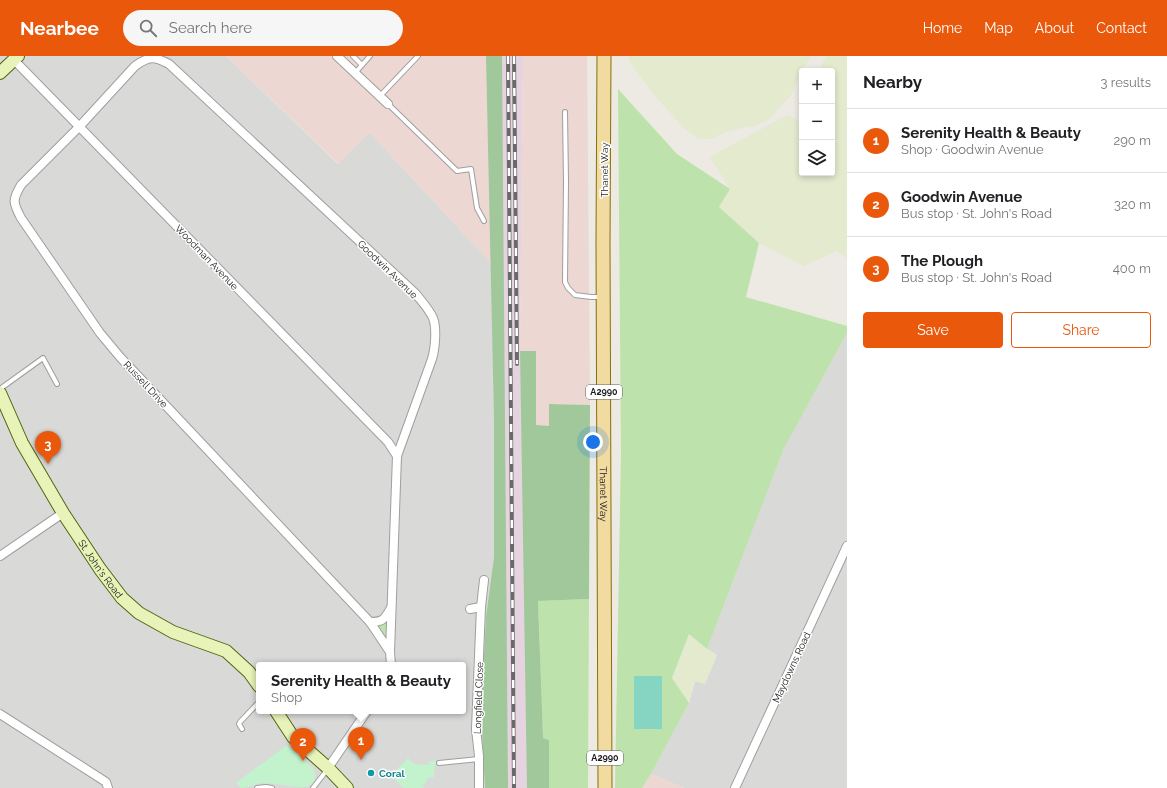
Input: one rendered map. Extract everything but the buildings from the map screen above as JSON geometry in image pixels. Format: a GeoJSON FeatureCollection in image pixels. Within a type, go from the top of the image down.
{"type":"FeatureCollection","features":[{"type":"Feature","properties":{"kind":"main road","name":"Thanet Way"},"geometry":{"type":"LineString","coordinates":[[604,56],[603,243],[605,788]]}},
{"type":"Feature","properties":{"kind":"main road"},"geometry":{"type":"LineString","coordinates":[[0,72],[16,58]]}},
{"type":"Feature","properties":{"kind":"main road","name":"St. John's Road"},"geometry":{"type":"LineString","coordinates":[[0,393],[22,443],[63,513],[103,573],[122,598],[139,613],[173,632],[226,651],[249,672],[256,682]]}},
{"type":"Feature","properties":{"kind":"main road"},"geometry":{"type":"LineString","coordinates":[[278,714],[293,737],[328,768],[347,788]]}},
{"type":"Feature","properties":{"kind":"street","name":"Goodwin Avenue"},"geometry":{"type":"LineString","coordinates":[[79,127],[135,66],[144,59],[154,56],[160,58],[169,64],[416,294],[434,319],[436,347],[397,456],[391,662]]}},
{"type":"Feature","properties":{"kind":"street"},"geometry":{"type":"LineString","coordinates":[[337,56],[388,104]]}},
{"type":"Feature","properties":{"kind":"street","name":"Woodman Avenue"},"geometry":{"type":"LineString","coordinates":[[16,58],[79,127],[388,442],[397,456]]}},
{"type":"Feature","properties":{"kind":"street","name":"Russell Drive"},"geometry":{"type":"LineString","coordinates":[[79,127],[21,185],[14,199],[15,207],[21,218],[100,333],[120,357],[370,622],[390,652]]}},
{"type":"Feature","properties":{"kind":"street"},"geometry":{"type":"LineString","coordinates":[[0,556],[63,513]]}},
{"type":"Feature","properties":{"kind":"street","name":"Maydowns Road"},"geometry":{"type":"LineString","coordinates":[[735,788],[847,546]]}},
{"type":"Feature","properties":{"kind":"street","name":"Longfield Close"},"geometry":{"type":"LineString","coordinates":[[479,788],[479,760],[476,729],[481,607],[484,580]]}},
{"type":"Feature","properties":{"kind":"street"},"geometry":{"type":"LineString","coordinates":[[470,609],[481,607]]}},
{"type":"Feature","properties":{"kind":"street"},"geometry":{"type":"LineString","coordinates":[[370,622],[378,622],[384,619],[392,608]]}},
{"type":"Feature","properties":{"kind":"street"},"geometry":{"type":"LineString","coordinates":[[0,714],[106,782],[108,788]]}},
{"type":"Feature","properties":{"kind":"street"},"geometry":{"type":"LineString","coordinates":[[328,768],[365,714]]}},
{"type":"Feature","properties":{"kind":"lane"},"geometry":{"type":"LineString","coordinates":[[353,56],[362,65]]}},
{"type":"Feature","properties":{"kind":"lane"},"geometry":{"type":"LineString","coordinates":[[355,73],[370,56]]}},
{"type":"Feature","properties":{"kind":"lane"},"geometry":{"type":"LineString","coordinates":[[380,96],[418,56]]}},
{"type":"Feature","properties":{"kind":"lane"},"geometry":{"type":"LineString","coordinates":[[388,104],[457,171],[471,169],[477,208],[484,221]]}},
{"type":"Feature","properties":{"kind":"lane"},"geometry":{"type":"LineString","coordinates":[[565,112],[565,282],[574,295],[604,297]]}},
{"type":"Feature","properties":{"kind":"lane"},"geometry":{"type":"LineString","coordinates":[[0,389],[43,358],[57,384]]}},
{"type":"Feature","properties":{"kind":"lane"},"geometry":{"type":"LineString","coordinates":[[242,729],[239,724],[240,722],[256,705]]}},
{"type":"Feature","properties":{"kind":"lane"},"geometry":{"type":"LineString","coordinates":[[439,763],[479,760]]}},
{"type":"Feature","properties":{"kind":"lane"},"geometry":{"type":"LineString","coordinates":[[313,788],[328,768]]}},
{"type":"Feature","properties":{"kind":"lane"},"geometry":{"type":"LineString","coordinates":[[257,788],[272,788]]}},
{"type":"Feature","properties":{"kind":"shaded area"},"geometry":{"type":"Polygon","coordinates":[[[0,56],[226,56],[338,164],[369,132],[491,263],[494,420],[494,557],[486,617],[481,712],[485,788],[0,788],[0,56]]]}},
{"type":"Feature","properties":{"kind":"shaded area"},"geometry":{"type":"Polygon","coordinates":[[[226,56],[486,56],[491,263],[369,132],[339,164],[226,56]]]}},
{"type":"Feature","properties":{"kind":"shaded area"},"geometry":{"type":"Polygon","coordinates":[[[486,56],[523,56],[520,351],[549,788],[485,788],[481,712],[486,617],[494,557],[494,420],[486,56]]]}},
{"type":"Feature","properties":{"kind":"shaded area"},"geometry":{"type":"Polygon","coordinates":[[[523,56],[587,56],[590,405],[549,404],[549,427],[536,425],[536,351],[520,351],[523,56]]]}},
{"type":"Feature","properties":{"kind":"shaded area"},"geometry":{"type":"Polygon","coordinates":[[[847,333],[847,788],[684,788],[651,774],[689,703],[695,681],[705,684],[717,655],[707,649],[785,445],[847,333]]]}},
{"type":"Feature","properties":{"kind":"shaded area"},"geometry":{"type":"Polygon","coordinates":[[[651,774],[684,788],[642,788],[651,774]]]}},
{"type":"Feature","properties":{"kind":"green space"},"geometry":{"type":"Polygon","coordinates":[[[486,56],[502,56],[508,788],[485,788],[481,712],[486,617],[494,557],[494,420],[486,56]]]}},
{"type":"Feature","properties":{"kind":"green space"},"geometry":{"type":"Polygon","coordinates":[[[629,56],[811,56],[804,68],[799,68],[799,78],[791,95],[768,120],[755,126],[725,132],[712,139],[701,139],[695,137],[685,129],[662,104],[634,69],[629,60],[629,56]]]}},
{"type":"Feature","properties":{"kind":"green space"},"geometry":{"type":"Polygon","coordinates":[[[826,56],[847,56],[847,258],[836,251],[804,266],[759,243],[719,207],[730,189],[710,157],[787,115],[799,121],[799,176],[835,176],[835,141],[842,145],[835,139],[835,68],[820,68],[826,56]]]}},
{"type":"Feature","properties":{"kind":"green space"},"geometry":{"type":"Polygon","coordinates":[[[618,89],[677,154],[730,189],[719,207],[759,243],[746,297],[847,326],[847,333],[784,448],[707,649],[689,634],[672,678],[689,703],[642,788],[615,788],[621,452],[618,89]]]}},
{"type":"Feature","properties":{"kind":"green space"},"geometry":{"type":"Polygon","coordinates":[[[520,351],[536,351],[536,425],[549,426],[549,404],[590,405],[589,599],[538,601],[543,738],[549,740],[549,788],[527,788],[520,351]]]}},
{"type":"Feature","properties":{"kind":"green space"},"geometry":{"type":"Polygon","coordinates":[[[589,599],[588,788],[549,788],[549,740],[543,738],[538,601],[589,599]]]}},
{"type":"Feature","properties":{"kind":"green space"},"geometry":{"type":"Polygon","coordinates":[[[392,608],[390,652],[370,622],[378,622],[392,608]]]}},
{"type":"Feature","properties":{"kind":"green space"},"geometry":{"type":"Polygon","coordinates":[[[689,634],[717,655],[705,684],[694,681],[689,703],[672,679],[689,634]]]}},
{"type":"Feature","properties":{"kind":"green space"},"geometry":{"type":"Polygon","coordinates":[[[634,676],[662,676],[662,729],[634,729],[634,676]]]}},
{"type":"Feature","properties":{"kind":"green space"},"geometry":{"type":"Polygon","coordinates":[[[287,745],[313,768],[315,775],[314,782],[306,787],[262,783],[241,788],[236,783],[287,745]]]}},
{"type":"Feature","properties":{"kind":"green space"},"geometry":{"type":"Polygon","coordinates":[[[408,758],[414,764],[429,765],[429,761],[436,760],[434,777],[427,778],[426,783],[422,786],[425,788],[403,788],[391,775],[408,758]]]}},
{"type":"Feature","properties":{"kind":"railway"},"geometry":{"type":"LineString","coordinates":[[508,56],[514,788]]}},
{"type":"Feature","properties":{"kind":"railway"},"geometry":{"type":"LineString","coordinates":[[514,56],[517,364]]}},
{"type":"Feature","properties":{"kind":"place","name":"The Plough"},"geometry":{"type":"Point","coordinates":[48,464]}},
{"type":"Feature","properties":{"kind":"place","name":"Serenity Health & Beauty"},"geometry":{"type":"Point","coordinates":[361,760]}},
{"type":"Feature","properties":{"kind":"place","name":"Goodwin Avenue"},"geometry":{"type":"Point","coordinates":[303,761]}},
{"type":"Feature","properties":{"kind":"place","name":"Coral"},"geometry":{"type":"Point","coordinates":[371,773]}}]}
